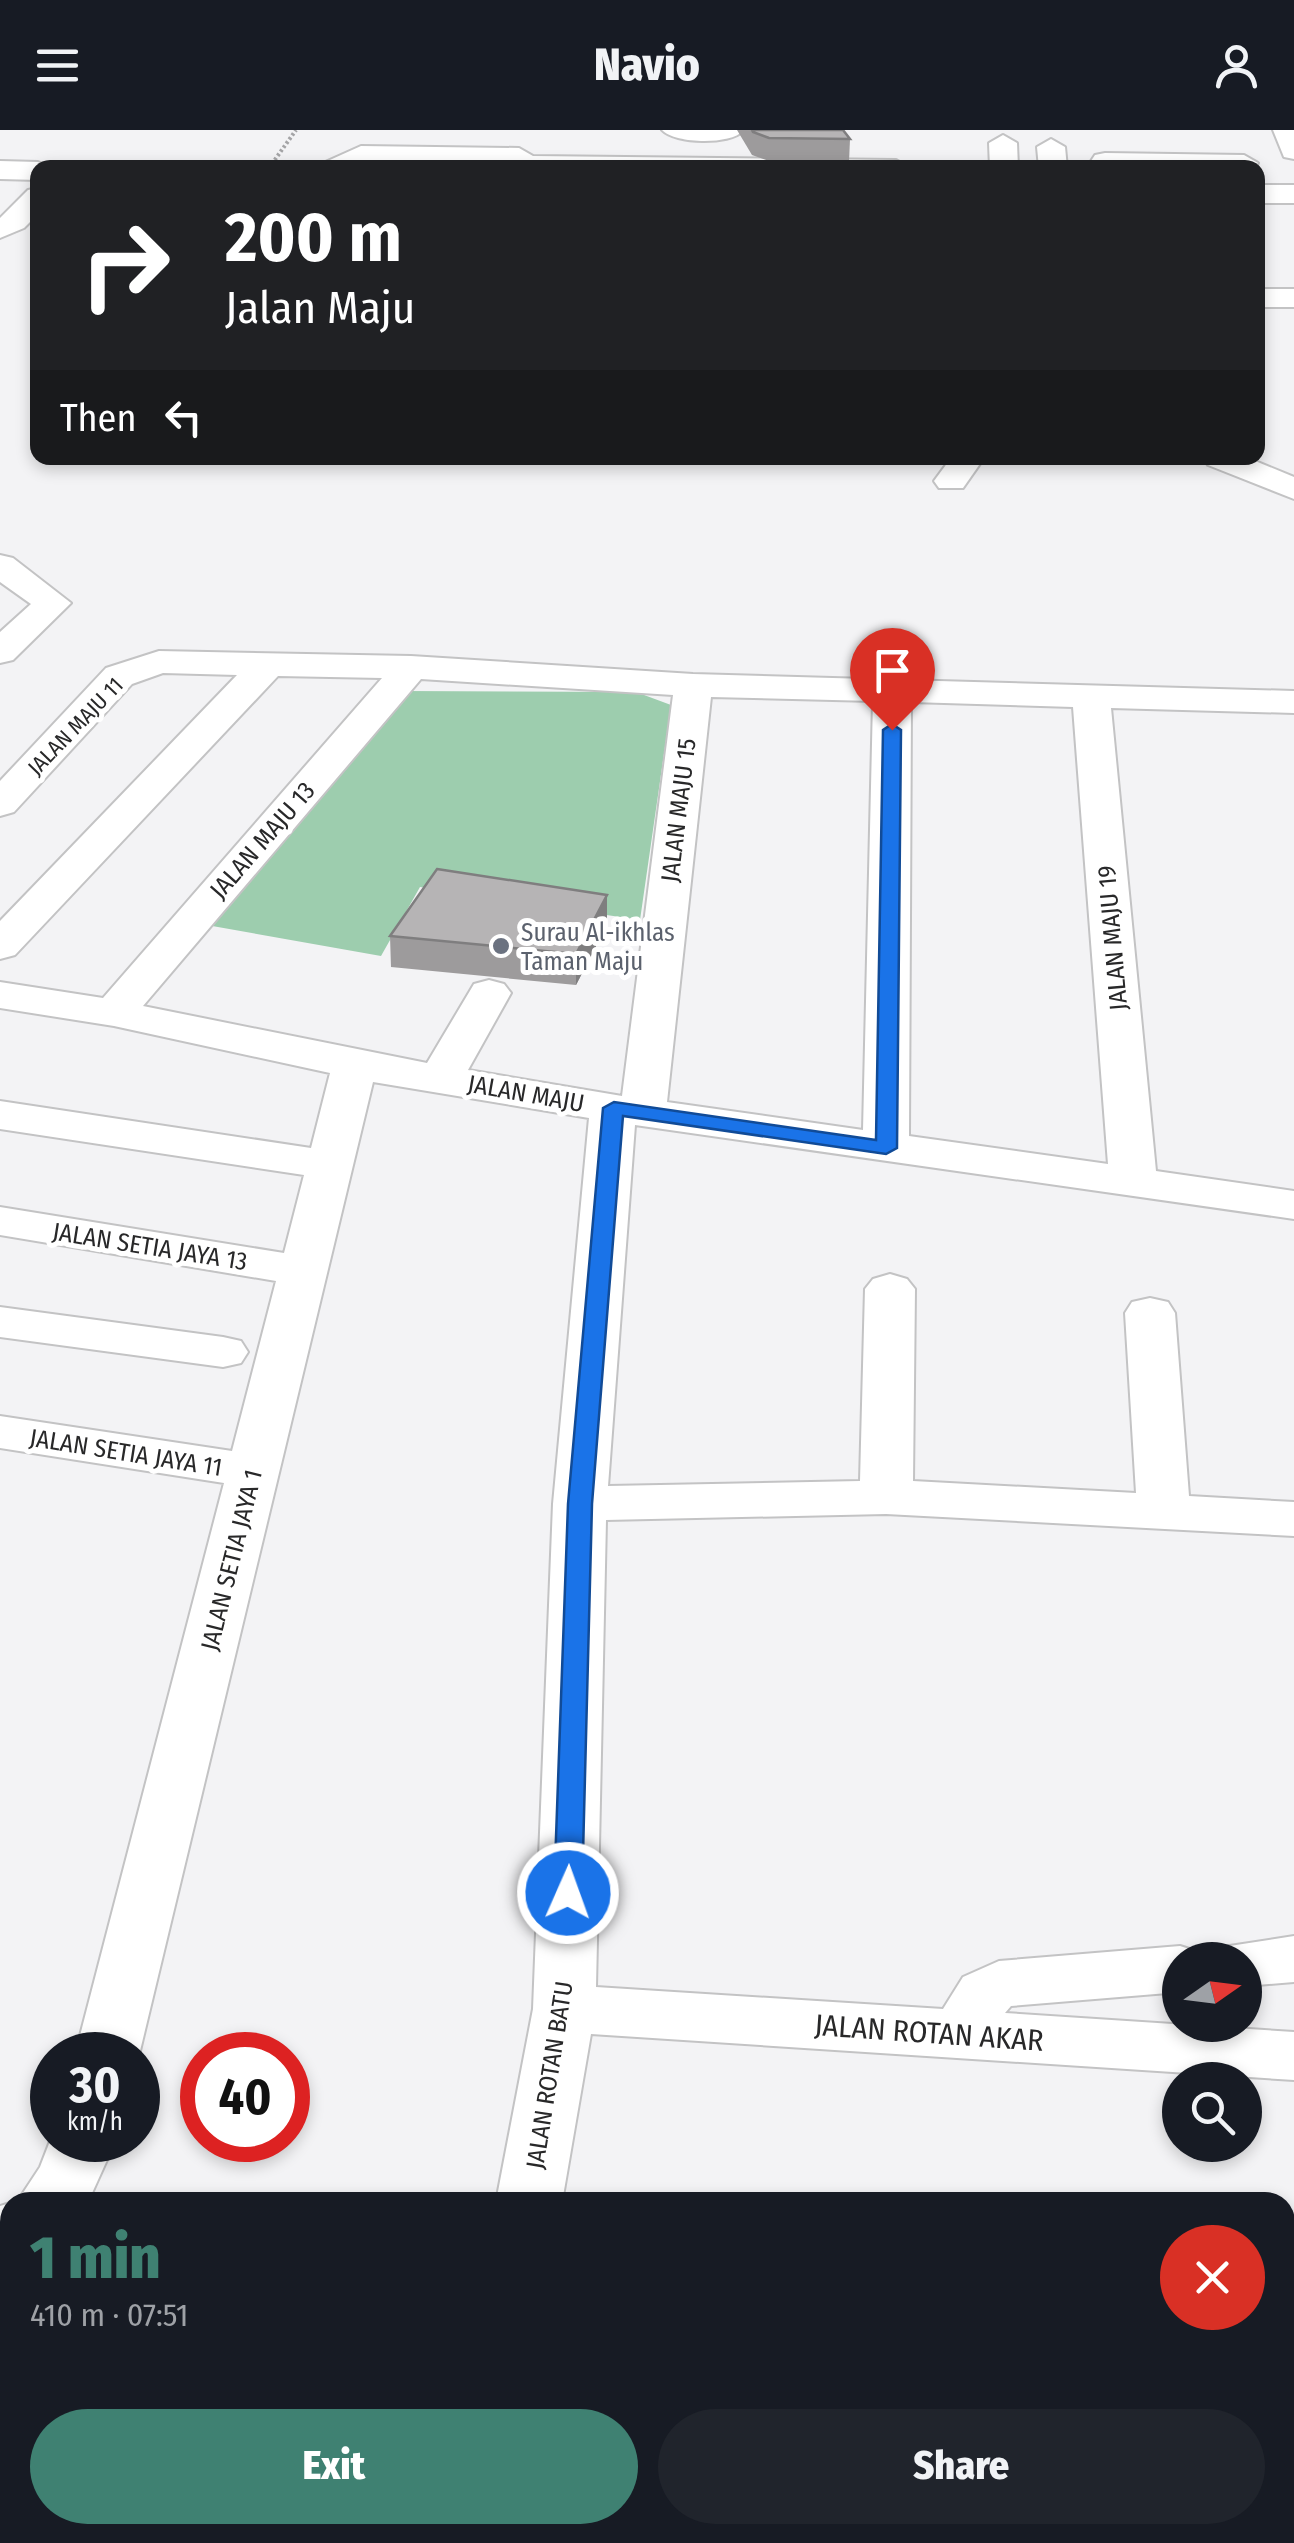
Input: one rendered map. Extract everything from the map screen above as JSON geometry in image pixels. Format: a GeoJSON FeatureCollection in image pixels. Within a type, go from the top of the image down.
{"type":"FeatureCollection","features":[{"type":"Feature","properties":{"kind":"main road"},"geometry":{"type":"LineString","coordinates":[[1265,194],[1294,194]]}},
{"type":"Feature","properties":{"kind":"street"},"geometry":{"type":"LineString","coordinates":[[504,130],[518,160]]}},
{"type":"Feature","properties":{"kind":"street"},"geometry":{"type":"LineString","coordinates":[[676,130],[729,130],[750,160]]}},
{"type":"Feature","properties":{"kind":"street"},"geometry":{"type":"LineString","coordinates":[[1229,130],[1243,160]]}},
{"type":"Feature","properties":{"kind":"street"},"geometry":{"type":"LineString","coordinates":[[1287,130],[1294,151]]}},
{"type":"Feature","properties":{"kind":"street"},"geometry":{"type":"LineString","coordinates":[[872,142],[889,160]]}},
{"type":"Feature","properties":{"kind":"street"},"geometry":{"type":"LineString","coordinates":[[346,160],[361,154],[480,160]]}},
{"type":"Feature","properties":{"kind":"street"},"geometry":{"type":"LineString","coordinates":[[0,229],[14,222],[30,205]]}},
{"type":"Feature","properties":{"kind":"street"},"geometry":{"type":"LineString","coordinates":[[1265,298],[1294,298]]}},
{"type":"Feature","properties":{"kind":"street"},"geometry":{"type":"LineString","coordinates":[[1238,465],[1290,486]]}},
{"type":"Feature","properties":{"kind":"street"},"geometry":{"type":"LineString","coordinates":[[0,566],[53,603]]}},
{"type":"Feature","properties":{"kind":"street"},"geometry":{"type":"LineString","coordinates":[[0,610],[53,603]]}},
{"type":"Feature","properties":{"kind":"street"},"geometry":{"type":"LineString","coordinates":[[0,652],[53,603]]}},
{"type":"Feature","properties":{"kind":"street","name":"JALAN MAJU 11"},"geometry":{"type":"LineString","coordinates":[[0,804],[119,676],[134,668],[158,662],[269,663]]}},
{"type":"Feature","properties":{"kind":"street"},"geometry":{"type":"LineString","coordinates":[[0,946],[269,663],[693,686],[1294,702]]}},
{"type":"Feature","properties":{"kind":"street","name":"JALAN MAJU 13"},"geometry":{"type":"LineString","coordinates":[[114,1013],[410,668]]}},
{"type":"Feature","properties":{"kind":"street","name":"JALAN MAJU 15"},"geometry":{"type":"LineString","coordinates":[[628,1111],[693,686]]}},
{"type":"Feature","properties":{"kind":"street"},"geometry":{"type":"LineString","coordinates":[[886,1148],[892,692]]}},
{"type":"Feature","properties":{"kind":"street","name":"JALAN MAJU 19"},"geometry":{"type":"LineString","coordinates":[[1091,697],[1133,1179]]}},
{"type":"Feature","properties":{"kind":"street"},"geometry":{"type":"LineString","coordinates":[[441,1078],[489,993]]}},
{"type":"Feature","properties":{"kind":"street","name":"JALAN MAJU"},"geometry":{"type":"LineString","coordinates":[[0,995],[114,1013],[355,1065],[628,1111],[1294,1204]]}},
{"type":"Feature","properties":{"kind":"street","name":"JALAN SETIA JAYA 1"},"geometry":{"type":"LineString","coordinates":[[113,2032],[355,1065]]}},
{"type":"Feature","properties":{"kind":"street","name":"JALAN ROTAN BATU"},"geometry":{"type":"LineString","coordinates":[[531,2192],[564,2009],[580,1504],[628,1111]]}},
{"type":"Feature","properties":{"kind":"street"},"geometry":{"type":"LineString","coordinates":[[0,1116],[330,1165]]}},
{"type":"Feature","properties":{"kind":"street","name":"JALAN SETIA JAYA 13"},"geometry":{"type":"LineString","coordinates":[[0,1221],[301,1271]]}},
{"type":"Feature","properties":{"kind":"street"},"geometry":{"type":"LineString","coordinates":[[886,1497],[890,1289]]}},
{"type":"Feature","properties":{"kind":"street"},"geometry":{"type":"LineString","coordinates":[[1150,1313],[1164,1512]]}},
{"type":"Feature","properties":{"kind":"street"},"geometry":{"type":"LineString","coordinates":[[0,1322],[223,1352]]}},
{"type":"Feature","properties":{"kind":"street","name":"JALAN SETIA JAYA 11"},"geometry":{"type":"LineString","coordinates":[[0,1432],[253,1471]]}},
{"type":"Feature","properties":{"kind":"street"},"geometry":{"type":"LineString","coordinates":[[580,1504],[886,1497],[1294,1519]]}},
{"type":"Feature","properties":{"kind":"street"},"geometry":{"type":"LineString","coordinates":[[1262,1962],[1294,1959]]}},
{"type":"Feature","properties":{"kind":"street"},"geometry":{"type":"LineString","coordinates":[[968,2036],[974,2005],[984,1991],[998,1984],[1162,1970]]}},
{"type":"Feature","properties":{"kind":"street","name":"JALAN ROTAN AKAR"},"geometry":{"type":"LineString","coordinates":[[564,2009],[1294,2056]]}},
{"type":"Feature","properties":{"kind":"street"},"geometry":{"type":"LineString","coordinates":[[58,2192],[75,2162]]}},
{"type":"Feature","properties":{"kind":"path"},"geometry":{"type":"LineString","coordinates":[[275,160],[296,130]]}},
{"type":"Feature","properties":{"kind":"green space"},"geometry":{"type":"Polygon","coordinates":[[[402,691],[636,692],[671,705],[640,920],[420,887],[381,956],[201,924],[402,691]]]}},
{"type":"Feature","properties":{"kind":"building"},"geometry":{"type":"Polygon","coordinates":[[[752,130],[843,130],[850,139],[769,138],[752,130]]]}},
{"type":"Feature","properties":{"kind":"building"},"geometry":{"type":"Polygon","coordinates":[[[437,869],[607,895],[576,954],[390,936],[437,869]]]}},
{"type":"Feature","properties":{"kind":"place","name":"Surau Al-ikhlas Taman Maju"},"geometry":{"type":"Point","coordinates":[501,946]}},
{"type":"Feature","properties":{"kind":"route"},"geometry":{"type":"LineString","coordinates":[[568,1893],[580,1504],[614,1108],[886,1148],[892,730]]}}]}
